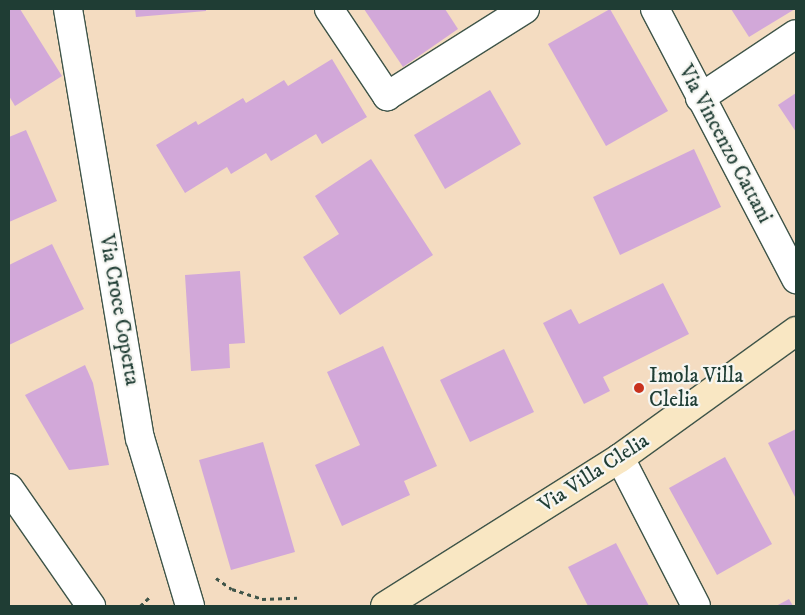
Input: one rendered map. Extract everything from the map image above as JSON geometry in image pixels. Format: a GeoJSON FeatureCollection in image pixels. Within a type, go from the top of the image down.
{"type":"FeatureCollection","features":[{"type":"Feature","properties":{"kind":"street","name":"Via Croce Coperta"},"geometry":{"type":"LineString","coordinates":[[68,9],[140,438],[190,606]]}},
{"type":"Feature","properties":{"kind":"street"},"geometry":{"type":"LineString","coordinates":[[329,9],[387,96],[525,9]]}},
{"type":"Feature","properties":{"kind":"street","name":"Via Vincenzo Cattani"},"geometry":{"type":"LineString","coordinates":[[656,9],[700,98],[796,279]]}},
{"type":"Feature","properties":{"kind":"street"},"geometry":{"type":"LineString","coordinates":[[700,98],[796,34]]}},
{"type":"Feature","properties":{"kind":"street","name":"Via Villa Clelia"},"geometry":{"type":"LineString","coordinates":[[385,606],[620,458],[796,332]]}},
{"type":"Feature","properties":{"kind":"street"},"geometry":{"type":"LineString","coordinates":[[620,458],[696,606]]}},
{"type":"Feature","properties":{"kind":"street"},"geometry":{"type":"LineString","coordinates":[[9,488],[91,606]]}},
{"type":"Feature","properties":{"kind":"building"},"geometry":{"type":"Polygon","coordinates":[[[9,9],[20,9],[62,76],[15,106],[9,96],[9,9]]]}},
{"type":"Feature","properties":{"kind":"building"},"geometry":{"type":"Polygon","coordinates":[[[135,9],[206,9],[206,11],[136,17],[135,9]]]}},
{"type":"Feature","properties":{"kind":"building"},"geometry":{"type":"Polygon","coordinates":[[[364,9],[445,9],[458,29],[403,67],[364,9]]]}},
{"type":"Feature","properties":{"kind":"building"},"geometry":{"type":"Polygon","coordinates":[[[610,9],[668,111],[606,146],[548,44],[610,9]]]}},
{"type":"Feature","properties":{"kind":"building"},"geometry":{"type":"Polygon","coordinates":[[[731,9],[795,9],[749,37],[731,9]]]}},
{"type":"Feature","properties":{"kind":"building"},"geometry":{"type":"Polygon","coordinates":[[[332,59],[367,117],[322,144],[316,134],[271,161],[266,153],[231,174],[227,167],[185,193],[156,145],[196,121],[198,125],[243,98],[246,103],[284,80],[288,86],[332,59]]]}},
{"type":"Feature","properties":{"kind":"building"},"geometry":{"type":"Polygon","coordinates":[[[490,90],[521,144],[445,189],[414,135],[490,90]]]}},
{"type":"Feature","properties":{"kind":"building"},"geometry":{"type":"Polygon","coordinates":[[[796,93],[796,132],[778,105],[796,93]]]}},
{"type":"Feature","properties":{"kind":"building"},"geometry":{"type":"Polygon","coordinates":[[[26,130],[57,201],[9,222],[9,137],[26,130]]]}},
{"type":"Feature","properties":{"kind":"building"},"geometry":{"type":"Polygon","coordinates":[[[694,149],[721,207],[620,255],[593,197],[694,149]]]}},
{"type":"Feature","properties":{"kind":"building"},"geometry":{"type":"Polygon","coordinates":[[[371,159],[433,255],[340,315],[303,257],[339,234],[315,196],[371,159]]]}},
{"type":"Feature","properties":{"kind":"building"},"geometry":{"type":"Polygon","coordinates":[[[52,244],[84,309],[9,345],[9,265],[52,244]]]}},
{"type":"Feature","properties":{"kind":"building"},"geometry":{"type":"Polygon","coordinates":[[[240,271],[245,343],[229,344],[230,368],[191,371],[185,275],[240,271]]]}},
{"type":"Feature","properties":{"kind":"building"},"geometry":{"type":"Polygon","coordinates":[[[663,283],[689,334],[603,377],[610,391],[584,404],[543,323],[571,309],[579,324],[663,283]]]}},
{"type":"Feature","properties":{"kind":"building"},"geometry":{"type":"Polygon","coordinates":[[[383,346],[437,466],[404,481],[410,495],[342,526],[315,465],[360,445],[327,372],[383,346]]]}},
{"type":"Feature","properties":{"kind":"building"},"geometry":{"type":"Polygon","coordinates":[[[504,349],[534,412],[470,442],[440,380],[504,349]]]}},
{"type":"Feature","properties":{"kind":"building"},"geometry":{"type":"Polygon","coordinates":[[[85,365],[93,383],[109,465],[69,470],[25,395],[85,365]]]}},
{"type":"Feature","properties":{"kind":"building"},"geometry":{"type":"Polygon","coordinates":[[[796,429],[796,499],[768,443],[796,429]]]}},
{"type":"Feature","properties":{"kind":"building"},"geometry":{"type":"Polygon","coordinates":[[[263,442],[295,552],[231,570],[199,460],[263,442]]]}},
{"type":"Feature","properties":{"kind":"building"},"geometry":{"type":"Polygon","coordinates":[[[725,457],[772,544],[717,575],[669,488],[725,457]]]}},
{"type":"Feature","properties":{"kind":"building"},"geometry":{"type":"Polygon","coordinates":[[[616,543],[649,606],[588,606],[568,567],[616,543]]]}},
{"type":"Feature","properties":{"kind":"building"},"geometry":{"type":"Polygon","coordinates":[[[789,599],[793,606],[776,606],[789,599]]]}},
{"type":"Feature","properties":{"kind":"place","name":"Imola Villa Clelia"},"geometry":{"type":"Point","coordinates":[639,388]}}]}
